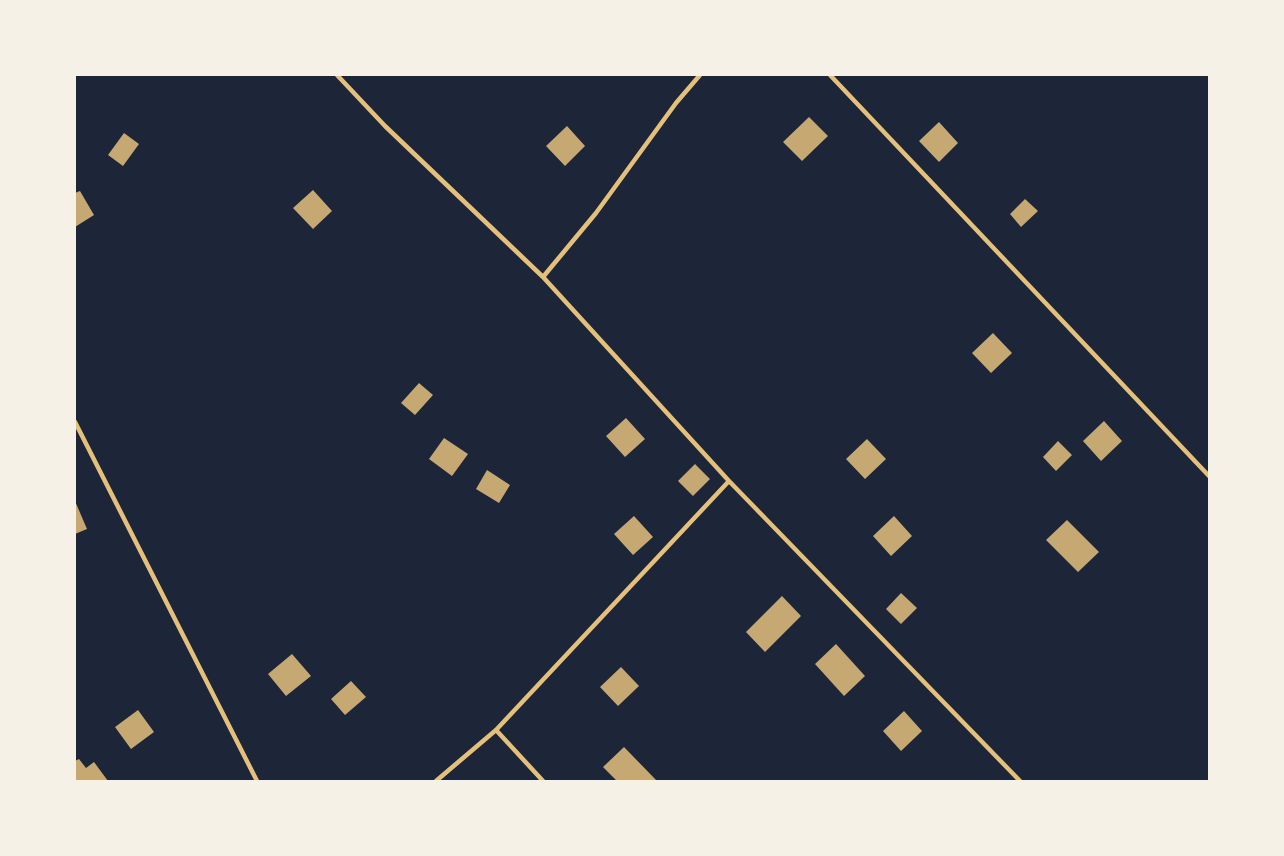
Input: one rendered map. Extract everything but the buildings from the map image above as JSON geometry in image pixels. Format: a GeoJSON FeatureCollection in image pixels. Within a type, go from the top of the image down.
{"type":"FeatureCollection","features":[{"type":"Feature","properties":{"kind":"lane"},"geometry":{"type":"LineString","coordinates":[[337,75],[385,126],[543,277],[729,481],[1020,781]]}},
{"type":"Feature","properties":{"kind":"lane"},"geometry":{"type":"LineString","coordinates":[[543,277],[596,213],[676,103],[700,75]]}},
{"type":"Feature","properties":{"kind":"lane"},"geometry":{"type":"LineString","coordinates":[[831,75],[1209,476]]}},
{"type":"Feature","properties":{"kind":"lane"},"geometry":{"type":"LineString","coordinates":[[75,422],[257,781]]}},
{"type":"Feature","properties":{"kind":"lane"},"geometry":{"type":"LineString","coordinates":[[436,781],[496,730],[729,481]]}},
{"type":"Feature","properties":{"kind":"lane"},"geometry":{"type":"LineString","coordinates":[[496,730],[543,781]]}},
{"type":"Feature","properties":{"kind":"shaded area"},"geometry":{"type":"Polygon","coordinates":[[[75,75],[1209,75],[1209,781],[75,781],[75,75]]]}}]}
